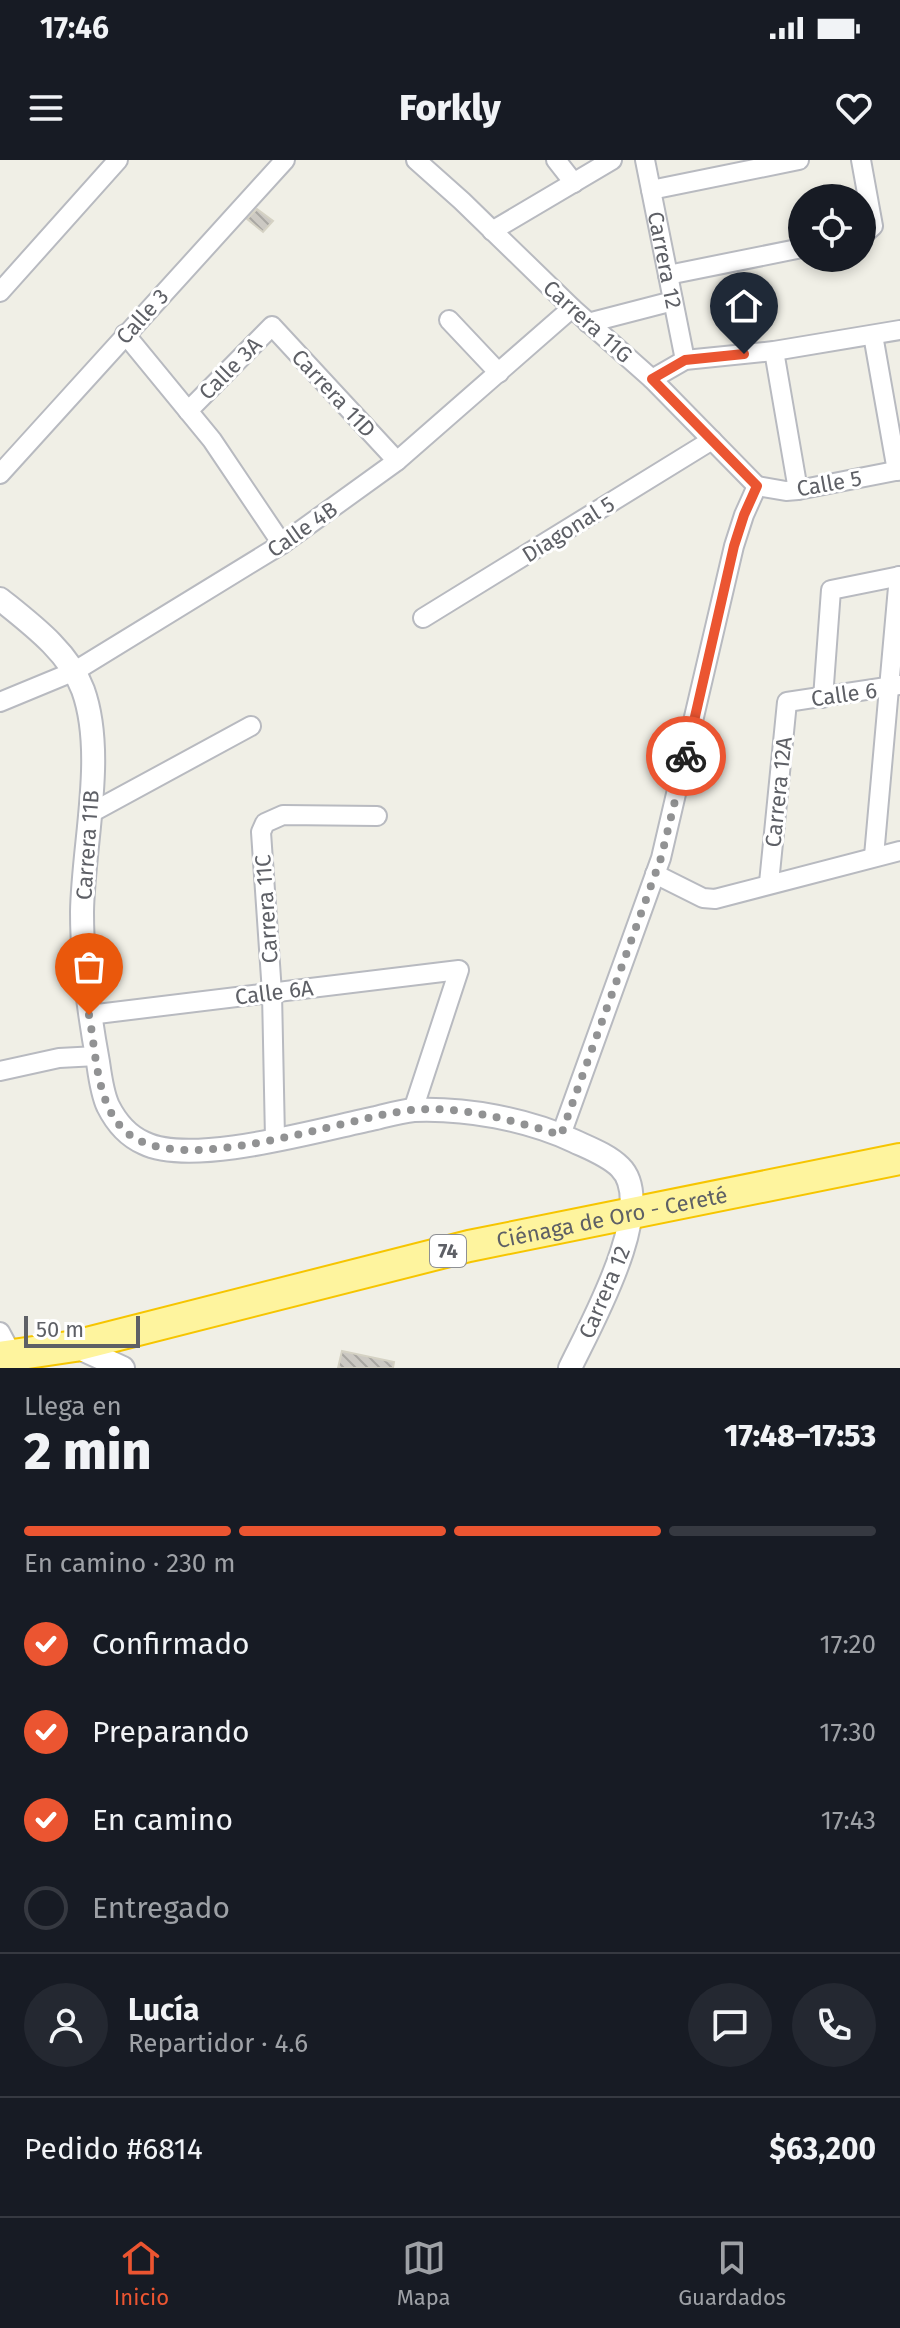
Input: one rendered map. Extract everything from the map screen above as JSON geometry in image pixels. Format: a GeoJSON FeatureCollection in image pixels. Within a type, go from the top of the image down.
{"type":"FeatureCollection","features":[{"type":"Feature","properties":{"kind":"highway","name":"Ciénaga de Oro - Cereté"},"geometry":{"type":"LineString","coordinates":[[8,1353],[75,1346],[469,1246],[900,1159]]}},
{"type":"Feature","properties":{"kind":"street"},"geometry":{"type":"LineString","coordinates":[[0,292],[118,160]]}},
{"type":"Feature","properties":{"kind":"street","name":"Calle 3"},"geometry":{"type":"LineString","coordinates":[[0,474],[285,160]]}},
{"type":"Feature","properties":{"kind":"street","name":"Carrera 11G"},"geometry":{"type":"LineString","coordinates":[[416,160],[588,323],[652,379],[757,486]]}},
{"type":"Feature","properties":{"kind":"street"},"geometry":{"type":"LineString","coordinates":[[556,160],[574,183]]}},
{"type":"Feature","properties":{"kind":"street"},"geometry":{"type":"LineString","coordinates":[[492,231],[612,160]]}},
{"type":"Feature","properties":{"kind":"street","name":"Carrera 12"},"geometry":{"type":"LineString","coordinates":[[645,160],[685,360]]}},
{"type":"Feature","properties":{"kind":"street"},"geometry":{"type":"LineString","coordinates":[[651,190],[799,160]]}},
{"type":"Feature","properties":{"kind":"street"},"geometry":{"type":"LineString","coordinates":[[861,160],[865,184]]}},
{"type":"Feature","properties":{"kind":"street"},"geometry":{"type":"LineString","coordinates":[[668,275],[788,251]]}},
{"type":"Feature","properties":{"kind":"street"},"geometry":{"type":"LineString","coordinates":[[588,323],[673,301]]}},
{"type":"Feature","properties":{"kind":"street","name":"Calle 4B"},"geometry":{"type":"LineString","coordinates":[[0,702],[75,671],[282,544],[397,461],[572,308]]}},
{"type":"Feature","properties":{"kind":"street"},"geometry":{"type":"LineString","coordinates":[[449,320],[499,373]]}},
{"type":"Feature","properties":{"kind":"street","name":"Calle 3A"},"geometry":{"type":"LineString","coordinates":[[188,411],[272,326]]}},
{"type":"Feature","properties":{"kind":"street","name":"Carrera 11D"},"geometry":{"type":"LineString","coordinates":[[272,326],[397,461]]}},
{"type":"Feature","properties":{"kind":"street"},"geometry":{"type":"LineString","coordinates":[[652,379],[685,360],[774,351],[900,330]]}},
{"type":"Feature","properties":{"kind":"street"},"geometry":{"type":"LineString","coordinates":[[125,334],[212,440],[282,544]]}},
{"type":"Feature","properties":{"kind":"street"},"geometry":{"type":"LineString","coordinates":[[873,335],[898,470]]}},
{"type":"Feature","properties":{"kind":"street"},"geometry":{"type":"LineString","coordinates":[[774,351],[798,490]]}},
{"type":"Feature","properties":{"kind":"street","name":"Diagonal 5"},"geometry":{"type":"LineString","coordinates":[[423,618],[712,440]]}},
{"type":"Feature","properties":{"kind":"street","name":"Calle 5"},"geometry":{"type":"LineString","coordinates":[[757,486],[798,490],[898,470]]}},
{"type":"Feature","properties":{"kind":"street"},"geometry":{"type":"LineString","coordinates":[[561,1135],[655,874],[695,722],[734,546],[757,486]]}},
{"type":"Feature","properties":{"kind":"street"},"geometry":{"type":"LineString","coordinates":[[823,698],[831,590],[900,576],[894,687],[874,856]]}},
{"type":"Feature","properties":{"kind":"street","name":"Carrera 11B"},"geometry":{"type":"LineString","coordinates":[[0,599],[60,653],[75,671],[90,718],[93,754],[82,914],[89,1015],[107,1105],[123,1129],[145,1144],[174,1151],[214,1150],[413,1110],[504,1119],[561,1135],[622,1168],[631,1189],[631,1213]]}},
{"type":"Feature","properties":{"kind":"street","name":"Calle 6"},"geometry":{"type":"LineString","coordinates":[[787,702],[894,687]]}},
{"type":"Feature","properties":{"kind":"street","name":"Carrera 12A"},"geometry":{"type":"LineString","coordinates":[[769,883],[787,702]]}},
{"type":"Feature","properties":{"kind":"street"},"geometry":{"type":"LineString","coordinates":[[89,814],[251,726]]}},
{"type":"Feature","properties":{"kind":"street","name":"Carrera 11C"},"geometry":{"type":"LineString","coordinates":[[275,1138],[272,993],[261,832],[265,823],[283,815],[377,816]]}},
{"type":"Feature","properties":{"kind":"street"},"geometry":{"type":"LineString","coordinates":[[655,874],[703,898],[728,896],[900,851]]}},
{"type":"Feature","properties":{"kind":"street","name":"Calle 6A"},"geometry":{"type":"LineString","coordinates":[[89,1015],[459,970],[413,1110]]}},
{"type":"Feature","properties":{"kind":"street"},"geometry":{"type":"LineString","coordinates":[[0,1071],[59,1058],[97,1056]]}},
{"type":"Feature","properties":{"kind":"street","name":"Carrera 12"},"geometry":{"type":"LineString","coordinates":[[570,1368],[621,1260],[631,1213]]}},
{"type":"Feature","properties":{"kind":"street"},"geometry":{"type":"LineString","coordinates":[[75,1346],[123,1368]]}},
{"type":"Feature","properties":{"kind":"building"},"geometry":{"type":"Polygon","coordinates":[[[257,209],[273,221],[263,232],[247,219],[257,209]]]}},
{"type":"Feature","properties":{"kind":"building"},"geometry":{"type":"Polygon","coordinates":[[[342,1351],[394,1362],[393,1368],[338,1368],[342,1351]]]}},
{"type":"Feature","properties":{"kind":"way so far"},"geometry":{"type":"LineString","coordinates":[[89,1015],[107,1105],[123,1129],[145,1144],[174,1151],[214,1150],[413,1110],[504,1119],[561,1135],[661,858],[686,756]]}},
{"type":"Feature","properties":{"kind":"route"},"geometry":{"type":"LineString","coordinates":[[686,756],[734,546],[757,486],[652,379],[685,360],[744,354]]}}]}
